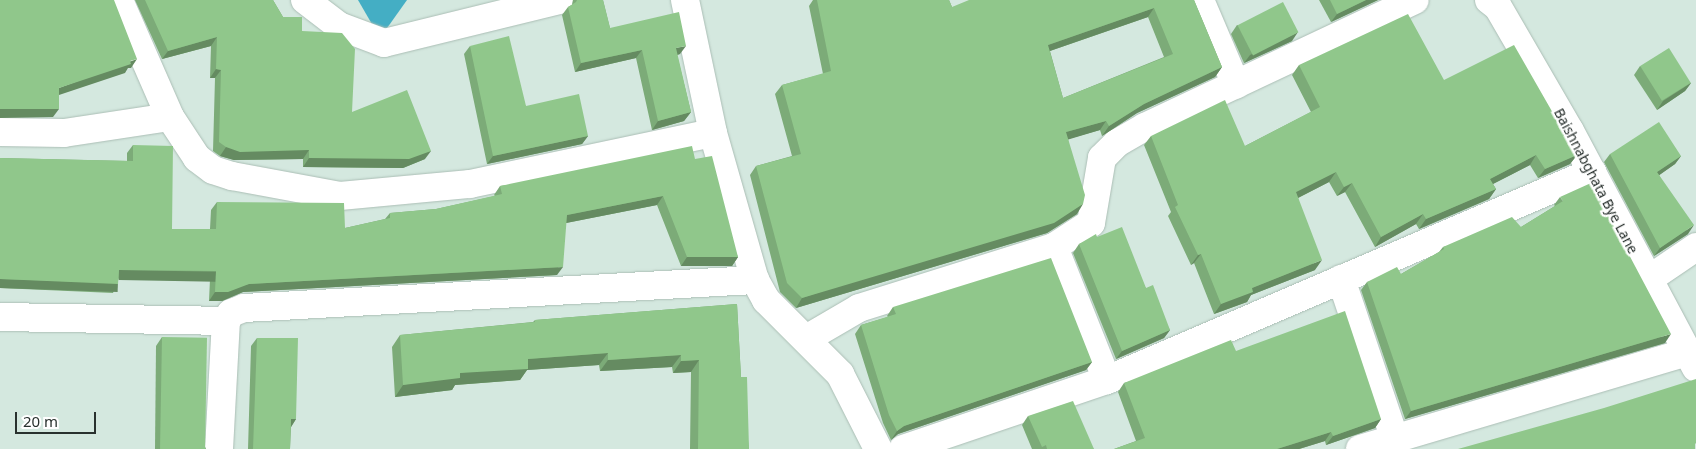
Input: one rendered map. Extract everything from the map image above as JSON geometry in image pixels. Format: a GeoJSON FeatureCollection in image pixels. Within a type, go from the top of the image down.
{"type":"FeatureCollection","features":[{"type":"Feature","properties":{"kind":"street"},"geometry":{"type":"LineString","coordinates":[[119,0],[170,117],[197,158],[213,170],[340,196],[470,184],[713,133]]}},
{"type":"Feature","properties":{"kind":"street"},"geometry":{"type":"LineString","coordinates":[[305,0],[339,26],[384,42],[559,0]]}},
{"type":"Feature","properties":{"kind":"street"},"geometry":{"type":"LineString","coordinates":[[685,0],[693,52],[713,133],[755,280],[766,300],[840,374],[878,449]]}},
{"type":"Feature","properties":{"kind":"street"},"geometry":{"type":"LineString","coordinates":[[1200,0],[1236,85]]}},
{"type":"Feature","properties":{"kind":"street"},"geometry":{"type":"LineString","coordinates":[[806,339],[859,308],[1054,247],[1091,223],[1102,158],[1106,152],[1145,127],[1415,0]]}},
{"type":"Feature","properties":{"kind":"street","name":"Baishnabghata Bye Lane"},"geometry":{"type":"LineString","coordinates":[[1489,0],[1498,7],[1592,172],[1692,360]]}},
{"type":"Feature","properties":{"kind":"street"},"geometry":{"type":"LineString","coordinates":[[0,132],[64,133],[170,117]]}},
{"type":"Feature","properties":{"kind":"street"},"geometry":{"type":"LineString","coordinates":[[903,449],[1107,380],[1592,172]]}},
{"type":"Feature","properties":{"kind":"street"},"geometry":{"type":"LineString","coordinates":[[1054,247],[1107,380]]}},
{"type":"Feature","properties":{"kind":"street"},"geometry":{"type":"LineString","coordinates":[[1649,279],[1696,247]]}},
{"type":"Feature","properties":{"kind":"street"},"geometry":{"type":"LineString","coordinates":[[1342,279],[1395,439]]}},
{"type":"Feature","properties":{"kind":"street"},"geometry":{"type":"LineString","coordinates":[[219,449],[226,321],[231,313],[244,308],[755,280]]}},
{"type":"Feature","properties":{"kind":"street"},"geometry":{"type":"LineString","coordinates":[[0,317],[226,321]]}},
{"type":"Feature","properties":{"kind":"street"},"geometry":{"type":"LineString","coordinates":[[1360,449],[1692,360]]}},
{"type":"Feature","properties":{"kind":"water"},"geometry":{"type":"Polygon","coordinates":[[[358,0],[407,0],[380,38],[358,0]]]}},
{"type":"Feature","properties":{"kind":"building"},"geometry":{"type":"Polygon","coordinates":[[[0,0],[114,0],[137,59],[130,61],[131,64],[59,88],[59,109],[0,109],[0,0]]]}},
{"type":"Feature","properties":{"kind":"building"},"geometry":{"type":"Polygon","coordinates":[[[145,0],[273,0],[283,17],[302,17],[302,31],[342,33],[355,49],[352,112],[407,90],[431,151],[409,159],[309,158],[309,150],[240,152],[226,147],[219,142],[221,70],[216,69],[217,37],[168,51],[145,0]]]}},
{"type":"Feature","properties":{"kind":"building"},"geometry":{"type":"Polygon","coordinates":[[[577,0],[603,0],[610,28],[679,12],[686,46],[676,48],[691,112],[658,121],[642,50],[581,63],[568,7],[577,0]]]}},
{"type":"Feature","properties":{"kind":"building"},"geometry":{"type":"Polygon","coordinates":[[[817,0],[949,0],[952,7],[969,0],[1194,0],[1222,67],[1144,104],[1109,126],[1106,121],[1066,132],[1085,195],[1083,204],[1054,223],[802,298],[787,283],[756,166],[801,154],[782,85],[831,71],[817,0]],[[1154,8],[1048,45],[1063,98],[1173,54],[1154,8]]]}},
{"type":"Feature","properties":{"kind":"building"},"geometry":{"type":"Polygon","coordinates":[[[1330,0],[1366,0],[1337,14],[1330,0]]]}},
{"type":"Feature","properties":{"kind":"building"},"geometry":{"type":"Polygon","coordinates":[[[1283,2],[1298,32],[1253,55],[1238,25],[1283,2]]]}},
{"type":"Feature","properties":{"kind":"building"},"geometry":{"type":"Polygon","coordinates":[[[1408,14],[1444,80],[1514,45],[1577,155],[1545,169],[1536,155],[1490,179],[1496,189],[1426,219],[1423,214],[1381,237],[1352,183],[1344,187],[1336,172],[1296,192],[1322,260],[1252,288],[1253,292],[1221,304],[1201,254],[1198,255],[1175,207],[1178,205],[1151,136],[1225,100],[1245,146],[1320,107],[1299,65],[1408,14]]]}},
{"type":"Feature","properties":{"kind":"building"},"geometry":{"type":"Polygon","coordinates":[[[509,36],[526,106],[579,94],[588,136],[493,156],[470,46],[509,36]]]}},
{"type":"Feature","properties":{"kind":"building"},"geometry":{"type":"Polygon","coordinates":[[[1669,48],[1691,83],[1662,101],[1640,66],[1669,48]]]}},
{"type":"Feature","properties":{"kind":"building"},"geometry":{"type":"Polygon","coordinates":[[[1659,122],[1681,156],[1657,172],[1694,225],[1660,248],[1610,154],[1659,122]]]}},
{"type":"Feature","properties":{"kind":"building"},"geometry":{"type":"Polygon","coordinates":[[[133,145],[173,146],[172,229],[216,229],[217,202],[344,203],[345,228],[390,218],[390,213],[436,209],[502,194],[500,186],[692,146],[695,159],[712,156],[738,257],[687,257],[663,196],[567,215],[563,267],[249,284],[228,292],[215,292],[216,271],[119,270],[118,284],[0,279],[0,158],[133,161],[133,145]]]}},
{"type":"Feature","properties":{"kind":"building"},"geometry":{"type":"Polygon","coordinates":[[[1591,183],[1671,334],[1411,411],[1367,282],[1397,267],[1401,274],[1444,249],[1443,247],[1512,217],[1521,227],[1563,201],[1560,197],[1591,183]]]}},
{"type":"Feature","properties":{"kind":"building"},"geometry":{"type":"Polygon","coordinates":[[[1122,227],[1146,288],[1153,285],[1170,330],[1122,351],[1079,244],[1096,234],[1097,237],[1122,227]]]}},
{"type":"Feature","properties":{"kind":"building"},"geometry":{"type":"Polygon","coordinates":[[[1051,258],[1092,362],[904,426],[897,431],[889,415],[861,325],[896,314],[893,307],[1051,258]]]}},
{"type":"Feature","properties":{"kind":"building"},"geometry":{"type":"Polygon","coordinates":[[[737,304],[741,377],[747,377],[749,449],[698,449],[699,360],[681,361],[681,355],[608,360],[608,353],[528,359],[528,369],[460,373],[460,378],[403,385],[400,335],[535,322],[535,320],[737,304]]]}},
{"type":"Feature","properties":{"kind":"building"},"geometry":{"type":"Polygon","coordinates":[[[1345,311],[1381,419],[1333,436],[1331,432],[1277,449],[1114,449],[1145,438],[1124,383],[1231,340],[1236,351],[1345,311]]]}},
{"type":"Feature","properties":{"kind":"building"},"geometry":{"type":"Polygon","coordinates":[[[162,337],[207,338],[205,449],[160,449],[162,337]]]}},
{"type":"Feature","properties":{"kind":"building"},"geometry":{"type":"Polygon","coordinates":[[[257,338],[298,338],[296,419],[291,419],[290,449],[253,449],[257,338]]]}},
{"type":"Feature","properties":{"kind":"building"},"geometry":{"type":"Polygon","coordinates":[[[1696,379],[1695,449],[1458,449],[1604,408],[1696,379]]]}},
{"type":"Feature","properties":{"kind":"building"},"geometry":{"type":"Polygon","coordinates":[[[1073,401],[1094,449],[1047,449],[1046,445],[1042,447],[1028,416],[1073,401]]]}}]}
